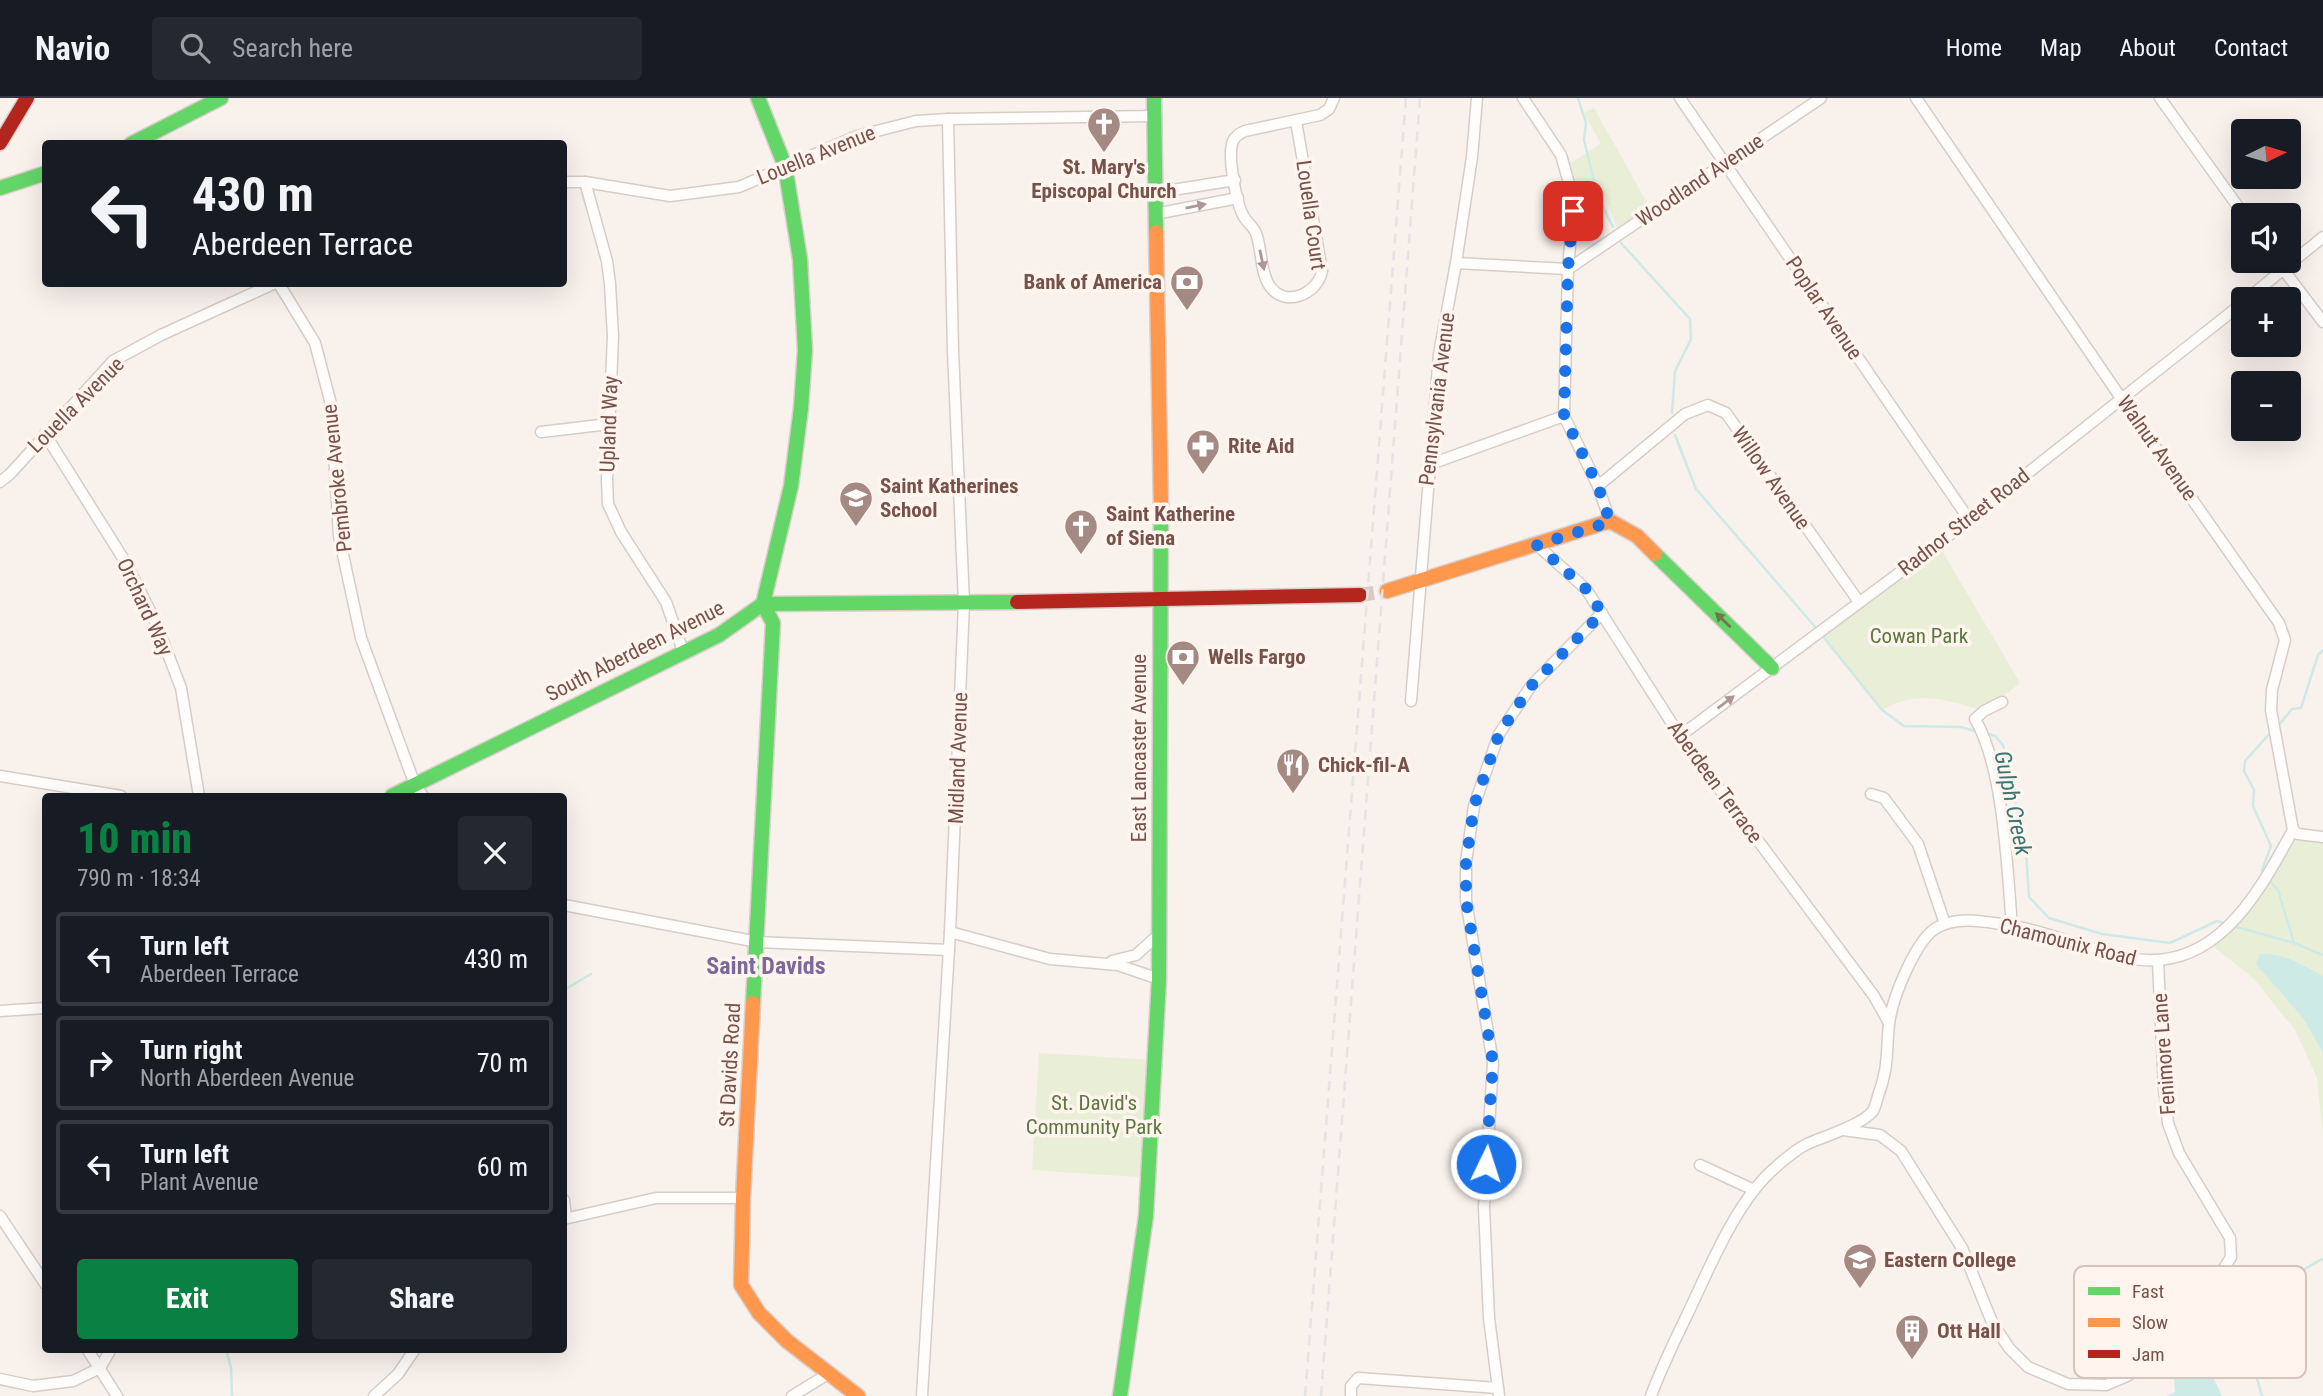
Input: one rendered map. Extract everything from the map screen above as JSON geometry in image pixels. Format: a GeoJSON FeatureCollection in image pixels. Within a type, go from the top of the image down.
{"type":"FeatureCollection","features":[{"type":"Feature","properties":{"kind":"main road"},"geometry":{"type":"LineString","coordinates":[[0,143],[27,98]]}},
{"type":"Feature","properties":{"kind":"main road"},"geometry":{"type":"LineString","coordinates":[[144,140],[221,98]]}},
{"type":"Feature","properties":{"kind":"main road"},"geometry":{"type":"LineString","coordinates":[[758,98],[785,166],[800,259],[805,350],[802,408],[791,486],[763,604],[1360,595]]}},
{"type":"Feature","properties":{"kind":"main road","name":"East Lancaster Avenue"},"geometry":{"type":"LineString","coordinates":[[1120,1396],[1146,1216],[1159,979],[1161,599],[1154,98]]}},
{"type":"Feature","properties":{"kind":"main road"},"geometry":{"type":"LineString","coordinates":[[0,188],[42,174]]}},
{"type":"Feature","properties":{"kind":"main road"},"geometry":{"type":"LineString","coordinates":[[1387,591],[1610,522],[1637,537],[1772,668]]}},
{"type":"Feature","properties":{"kind":"main road","name":"South Aberdeen Avenue"},"geometry":{"type":"LineString","coordinates":[[419,791],[683,651],[719,635],[763,604]]}},
{"type":"Feature","properties":{"kind":"main road","name":"St Davids Road"},"geometry":{"type":"LineString","coordinates":[[763,604],[773,623],[743,1198],[741,1284],[759,1313],[787,1341],[858,1396]]}},
{"type":"Feature","properties":{"kind":"street","name":"Louella Court"},"geometry":{"type":"LineString","coordinates":[[1296,121],[1322,263],[1320,279],[1309,292],[1301,296],[1286,296],[1269,286],[1256,232],[1244,217],[1238,198],[1231,148],[1237,135],[1245,131],[1324,113],[1334,98]]}},
{"type":"Feature","properties":{"kind":"street","name":"Pennsylvania Avenue"},"geometry":{"type":"LineString","coordinates":[[1411,701],[1439,354],[1472,156],[1477,98]]}},
{"type":"Feature","properties":{"kind":"street"},"geometry":{"type":"LineString","coordinates":[[1523,98],[1561,155],[1567,174],[1573,211],[1568,269],[1564,416],[1598,486],[1610,522]]}},
{"type":"Feature","properties":{"kind":"street","name":"Poplar Avenue"},"geometry":{"type":"LineString","coordinates":[[1680,98],[1968,519]]}},
{"type":"Feature","properties":{"kind":"street","name":"Woodland Avenue"},"geometry":{"type":"LineString","coordinates":[[1568,269],[1821,98]]}},
{"type":"Feature","properties":{"kind":"street","name":"Walnut Avenue"},"geometry":{"type":"LineString","coordinates":[[1916,98],[2279,623],[2285,640],[2272,690],[2271,710],[2293,830]]}},
{"type":"Feature","properties":{"kind":"street"},"geometry":{"type":"LineString","coordinates":[[2160,98],[2235,203]]}},
{"type":"Feature","properties":{"kind":"street","name":"Louella Avenue"},"geometry":{"type":"LineString","coordinates":[[567,182],[585,182],[670,196],[739,187],[866,133],[916,121],[1155,116]]}},
{"type":"Feature","properties":{"kind":"street","name":"Midland Avenue"},"geometry":{"type":"LineString","coordinates":[[922,1396],[950,932],[964,603],[953,351],[947,119]]}},
{"type":"Feature","properties":{"kind":"street"},"geometry":{"type":"LineString","coordinates":[[1154,193],[1235,180]]}},
{"type":"Feature","properties":{"kind":"street","name":"Upland Way"},"geometry":{"type":"LineString","coordinates":[[585,182],[607,261],[610,284],[613,336],[608,504],[621,532],[666,602],[683,651]]}},
{"type":"Feature","properties":{"kind":"street"},"geometry":{"type":"LineString","coordinates":[[1155,214],[1238,198]]}},
{"type":"Feature","properties":{"kind":"street","name":"Radnor Street Road"},"geometry":{"type":"LineString","coordinates":[[2301,251],[2323,237]]}},
{"type":"Feature","properties":{"kind":"street"},"geometry":{"type":"LineString","coordinates":[[1456,263],[1568,269]]}},
{"type":"Feature","properties":{"kind":"street","name":"Radnor Street Road"},"geometry":{"type":"LineString","coordinates":[[2259,287],[2272,273]]}},
{"type":"Feature","properties":{"kind":"street"},"geometry":{"type":"LineString","coordinates":[[2286,273],[2323,322]]}},
{"type":"Feature","properties":{"kind":"street","name":"Louella Avenue"},"geometry":{"type":"LineString","coordinates":[[0,482],[113,361],[161,335],[266,287]]}},
{"type":"Feature","properties":{"kind":"street","name":"Pembroke Avenue"},"geometry":{"type":"LineString","coordinates":[[281,287],[315,344],[331,404],[339,536],[361,638],[419,791]]}},
{"type":"Feature","properties":{"kind":"street","name":"Radnor Street Road"},"geometry":{"type":"LineString","coordinates":[[1680,736],[1968,519],[2231,312]]}},
{"type":"Feature","properties":{"kind":"street","name":"Willow Avenue"},"geometry":{"type":"LineString","coordinates":[[1598,486],[1685,414],[1707,405],[1726,413],[1859,602]]}},
{"type":"Feature","properties":{"kind":"street"},"geometry":{"type":"LineString","coordinates":[[1428,465],[1564,416]]}},
{"type":"Feature","properties":{"kind":"street"},"geometry":{"type":"LineString","coordinates":[[541,432],[609,424]]}},
{"type":"Feature","properties":{"kind":"street","name":"Orchard Way"},"geometry":{"type":"LineString","coordinates":[[45,435],[126,563],[156,622],[181,688],[198,793]]}},
{"type":"Feature","properties":{"kind":"street","name":"Aberdeen Terrace"},"geometry":{"type":"LineString","coordinates":[[1537,545],[1586,589],[1680,736],[1874,996],[1889,1023]]}},
{"type":"Feature","properties":{"kind":"street"},"geometry":{"type":"LineString","coordinates":[[1351,1396],[1351,1386],[1358,1378],[1498,1392],[1489,1318],[1484,1208],[1493,1063],[1466,900],[1466,862],[1474,806],[1499,734],[1531,686],[1602,613]]}},
{"type":"Feature","properties":{"kind":"street"},"geometry":{"type":"LineString","coordinates":[[2002,702],[1975,719],[1984,734],[1994,766],[2012,926]]}},
{"type":"Feature","properties":{"kind":"street"},"geometry":{"type":"LineString","coordinates":[[0,776],[103,793]]}},
{"type":"Feature","properties":{"kind":"street"},"geometry":{"type":"LineString","coordinates":[[1651,1396],[1717,1250],[1754,1189],[1775,1167],[1804,1145],[1843,1130],[1872,1112],[1885,1078],[1889,1023],[1898,995],[1920,943],[1934,929],[1945,924],[1918,845],[1884,798],[1871,794]]}},
{"type":"Feature","properties":{"kind":"street"},"geometry":{"type":"LineString","coordinates":[[2293,830],[2298,834],[2323,837]]}},
{"type":"Feature","properties":{"kind":"street","name":"Chamounix Road"},"geometry":{"type":"LineString","coordinates":[[1945,924],[1957,920],[2012,926],[2125,958],[2158,962],[2192,954],[2230,925],[2259,890],[2293,830]]}},
{"type":"Feature","properties":{"kind":"street"},"geometry":{"type":"LineString","coordinates":[[567,906],[758,942],[949,950]]}},
{"type":"Feature","properties":{"kind":"street"},"geometry":{"type":"LineString","coordinates":[[950,932],[1051,959],[1099,962],[1133,969],[1159,979]]}},
{"type":"Feature","properties":{"kind":"street"},"geometry":{"type":"LineString","coordinates":[[1099,962],[1136,955],[1159,934]]}},
{"type":"Feature","properties":{"kind":"street","name":"Fenimore Lane"},"geometry":{"type":"LineString","coordinates":[[2158,962],[2168,1123],[2179,1153],[2230,1238],[2231,1257],[2225,1266]]}},
{"type":"Feature","properties":{"kind":"street"},"geometry":{"type":"LineString","coordinates":[[0,1011],[42,1008]]}},
{"type":"Feature","properties":{"kind":"street"},"geometry":{"type":"LineString","coordinates":[[1872,1112],[1880,1135]]}},
{"type":"Feature","properties":{"kind":"street"},"geometry":{"type":"LineString","coordinates":[[1843,1130],[1880,1135],[1901,1151],[1962,1248],[1992,1322],[2009,1348],[2028,1367],[2068,1384],[2102,1390]]}},
{"type":"Feature","properties":{"kind":"street"},"geometry":{"type":"LineString","coordinates":[[1700,1166],[1754,1189]]}},
{"type":"Feature","properties":{"kind":"street"},"geometry":{"type":"LineString","coordinates":[[567,1219],[656,1198],[743,1198]]}},
{"type":"Feature","properties":{"kind":"street"},"geometry":{"type":"LineString","coordinates":[[0,1216],[42,1279]]}},
{"type":"Feature","properties":{"kind":"street"},"geometry":{"type":"LineString","coordinates":[[91,1353],[117,1396]]}},
{"type":"Feature","properties":{"kind":"street"},"geometry":{"type":"LineString","coordinates":[[0,1379],[33,1386],[73,1381],[100,1368],[109,1353]]}},
{"type":"Feature","properties":{"kind":"street"},"geometry":{"type":"LineString","coordinates":[[374,1396],[398,1374],[412,1353]]}},
{"type":"Feature","properties":{"kind":"street"},"geometry":{"type":"LineString","coordinates":[[792,1396],[828,1374]]}},
{"type":"Feature","properties":{"kind":"street","name":"Fenimore Lane"},"geometry":{"type":"LineString","coordinates":[[2102,1390],[2123,1378]]}},
{"type":"Feature","properties":{"kind":"green space"},"geometry":{"type":"Polygon","coordinates":[[[1594,108],[1651,210],[1619,233],[1602,189],[1581,196],[1570,163],[1601,144],[1584,113],[1594,108]]]}},
{"type":"Feature","properties":{"kind":"green space","name":"Cowan Park"},"geometry":{"type":"Polygon","coordinates":[[[1938,544],[2020,683],[1984,711],[1932,698],[1908,700],[1882,710],[1819,632],[1938,544]]]}},
{"type":"Feature","properties":{"kind":"green space"},"geometry":{"type":"Polygon","coordinates":[[[2293,830],[2323,836],[2323,1134],[2317,1078],[2295,1030],[2253,978],[2209,943],[2230,925],[2293,830]]]}},
{"type":"Feature","properties":{"kind":"green space","name":"St. David's Community Park"},"geometry":{"type":"Polygon","coordinates":[[[1039,1053],[1155,1060],[1149,1172],[1137,1177],[1032,1170],[1039,1053]]]}},
{"type":"Feature","properties":{"kind":"water"},"geometry":{"type":"Polygon","coordinates":[[[2260,954],[2286,958],[2323,976],[2323,1053],[2303,1018],[2256,964],[2260,954]]]}},
{"type":"Feature","properties":{"kind":"water"},"geometry":{"type":"Polygon","coordinates":[[[2174,1378],[2213,1378],[2222,1396],[2167,1396],[2175,1392],[2174,1378]]]}},
{"type":"Feature","properties":{"kind":"waterway","name":"Gulph Creek"},"geometry":{"type":"LineString","coordinates":[[1578,98],[1586,123],[1584,140],[1598,197],[1613,227]]}},
{"type":"Feature","properties":{"kind":"waterway","name":"Gulph Creek"},"geometry":{"type":"LineString","coordinates":[[1621,243],[1690,319],[1691,339],[1675,371],[1672,413]]}},
{"type":"Feature","properties":{"kind":"waterway","name":"Gulph Creek"},"geometry":{"type":"LineString","coordinates":[[1675,435],[1696,489],[1817,629]]}},
{"type":"Feature","properties":{"kind":"waterway","name":"Gulph Creek"},"geometry":{"type":"LineString","coordinates":[[1821,634],[1882,710],[1904,726],[1961,727],[1975,731]]}},
{"type":"Feature","properties":{"kind":"waterway"},"geometry":{"type":"LineString","coordinates":[[2277,727],[2292,709],[2301,708],[2318,655],[2323,650]]}},
{"type":"Feature","properties":{"kind":"waterway"},"geometry":{"type":"LineString","coordinates":[[2264,873],[2262,870],[2271,846],[2253,806],[2254,790],[2244,771],[2245,761],[2272,731]]}},
{"type":"Feature","properties":{"kind":"waterway","name":"Gulph Creek"},"geometry":{"type":"LineString","coordinates":[[1985,733],[1995,736],[2003,745],[2026,852],[2029,897],[2049,918],[2102,934],[2170,943],[2217,921],[2227,924]]}},
{"type":"Feature","properties":{"kind":"waterway"},"geometry":{"type":"LineString","coordinates":[[2268,879],[2278,890],[2294,943]]}},
{"type":"Feature","properties":{"kind":"waterway","name":"Gulph Creek"},"geometry":{"type":"LineString","coordinates":[[2233,926],[2294,943],[2323,955]]}},
{"type":"Feature","properties":{"kind":"waterway"},"geometry":{"type":"LineString","coordinates":[[567,988],[591,974]]}},
{"type":"Feature","properties":{"kind":"waterway","name":"Gulph Creek"},"geometry":{"type":"LineString","coordinates":[[2306,1269],[2323,1259]]}},
{"type":"Feature","properties":{"kind":"waterway"},"geometry":{"type":"LineString","coordinates":[[227,1353],[231,1368],[232,1396]]}},
{"type":"Feature","properties":{"kind":"waterway","name":"Gulph Creek"},"geometry":{"type":"LineString","coordinates":[[2257,1378],[2262,1396]]}},
{"type":"Feature","properties":{"kind":"tunnel"},"geometry":{"type":"LineString","coordinates":[[1360,595],[1387,591]]}},
{"type":"Feature","properties":{"kind":"railway"},"geometry":{"type":"LineString","coordinates":[[1305,1396],[1406,98]]}},
{"type":"Feature","properties":{"kind":"railway"},"geometry":{"type":"LineString","coordinates":[[1321,1396],[1420,98]]}},
{"type":"Feature","properties":{"kind":"traffic: fast"},"geometry":{"type":"LineString","coordinates":[[139,140],[221,98]]}},
{"type":"Feature","properties":{"kind":"traffic: fast"},"geometry":{"type":"LineString","coordinates":[[753,1003],[773,623],[763,604],[791,486],[805,350],[800,259],[785,166],[758,98]]}},
{"type":"Feature","properties":{"kind":"traffic: fast"},"geometry":{"type":"LineString","coordinates":[[1154,98],[1156,232]]}},
{"type":"Feature","properties":{"kind":"traffic: fast"},"geometry":{"type":"LineString","coordinates":[[0,188],[42,174]]}},
{"type":"Feature","properties":{"kind":"traffic: fast"},"geometry":{"type":"LineString","coordinates":[[1120,1396],[1146,1216],[1159,979],[1161,505]]}},
{"type":"Feature","properties":{"kind":"traffic: fast"},"geometry":{"type":"LineString","coordinates":[[1655,554],[1772,668]]}},
{"type":"Feature","properties":{"kind":"traffic: fast"},"geometry":{"type":"LineString","coordinates":[[398,793],[719,635],[763,604],[1017,602]]}},
{"type":"Feature","properties":{"kind":"traffic: slow"},"geometry":{"type":"LineString","coordinates":[[1156,232],[1161,505]]}},
{"type":"Feature","properties":{"kind":"traffic: slow"},"geometry":{"type":"LineString","coordinates":[[1387,591],[1610,521],[1637,536],[1655,554]]}},
{"type":"Feature","properties":{"kind":"traffic: slow"},"geometry":{"type":"LineString","coordinates":[[753,1003],[741,1285],[759,1313],[787,1341],[858,1396]]}},
{"type":"Feature","properties":{"kind":"traffic: jam"},"geometry":{"type":"LineString","coordinates":[[0,143],[27,98]]}},
{"type":"Feature","properties":{"kind":"traffic: jam"},"geometry":{"type":"LineString","coordinates":[[1017,602],[1360,595]]}},
{"type":"Feature","properties":{"kind":"place","name":"St. Mary's Episcopal Church"},"geometry":{"type":"Point","coordinates":[1104,154]}},
{"type":"Feature","properties":{"kind":"place","name":"Bank of America"},"geometry":{"type":"Point","coordinates":[1187,312]}},
{"type":"Feature","properties":{"kind":"place","name":"Rite Aid"},"geometry":{"type":"Point","coordinates":[1203,476]}},
{"type":"Feature","properties":{"kind":"place","name":"Saint Katherines School"},"geometry":{"type":"Point","coordinates":[856,528]}},
{"type":"Feature","properties":{"kind":"place","name":"Saint Katherine of Siena"},"geometry":{"type":"Point","coordinates":[1081,556]}},
{"type":"Feature","properties":{"kind":"place","name":"Wells Fargo"},"geometry":{"type":"Point","coordinates":[1183,687]}},
{"type":"Feature","properties":{"kind":"place","name":"Chick-fil-A"},"geometry":{"type":"Point","coordinates":[1293,795]}},
{"type":"Feature","properties":{"kind":"place","name":"Eastern College"},"geometry":{"type":"Point","coordinates":[1860,1290]}},
{"type":"Feature","properties":{"kind":"place","name":"Ott Hall"},"geometry":{"type":"Point","coordinates":[1912,1361]}},
{"type":"Feature","properties":{"kind":"district","name":"Saint Davids"},"geometry":{"type":"Point","coordinates":[766,966]}},
{"type":"Feature","properties":{"kind":"route"},"geometry":{"type":"LineString","coordinates":[[1486,1164],[1493,1063],[1466,900],[1466,862],[1474,806],[1499,734],[1531,686],[1602,613],[1586,589],[1537,545],[1610,522],[1598,486],[1564,416],[1568,269],[1573,211]]}}]}
